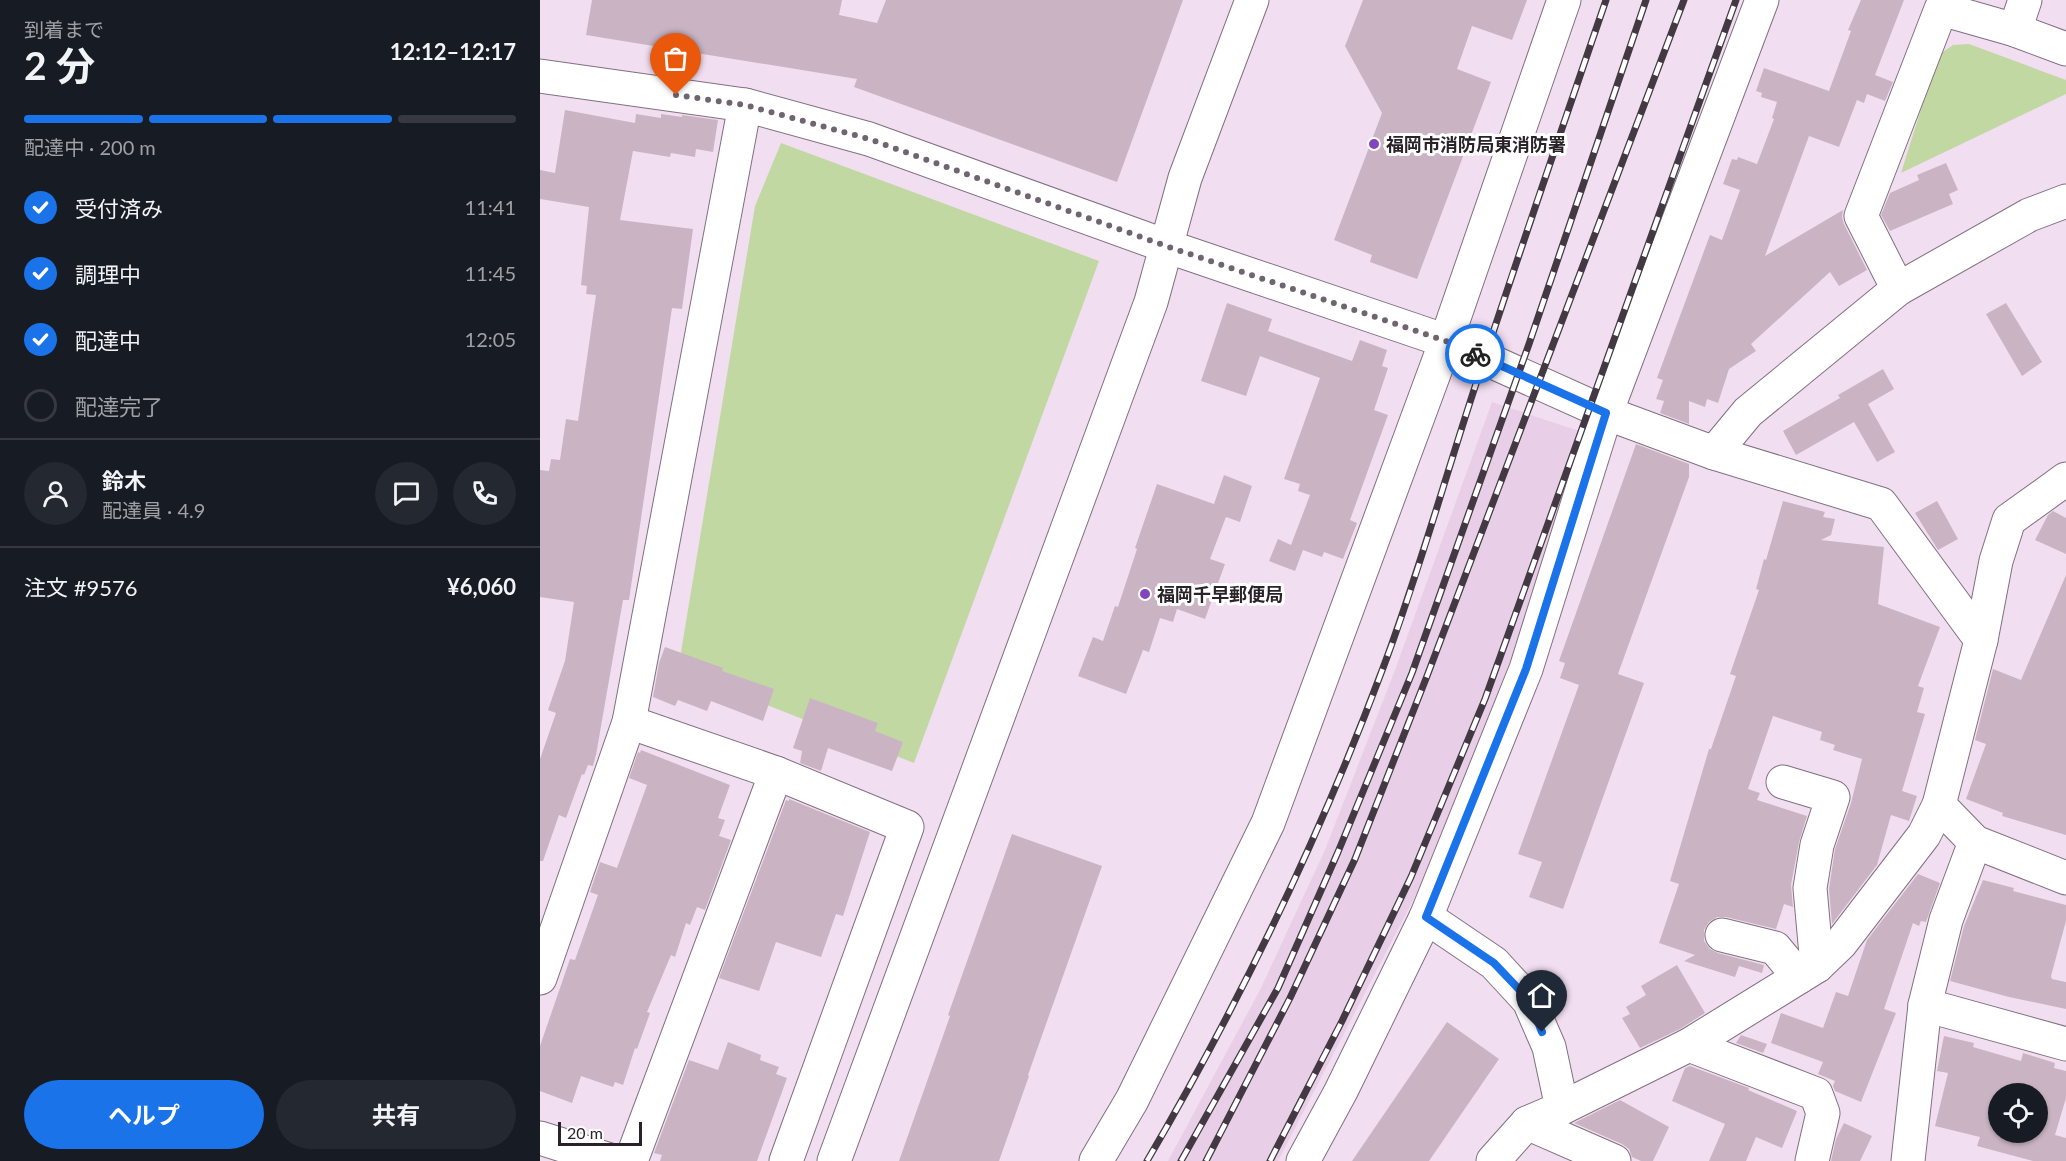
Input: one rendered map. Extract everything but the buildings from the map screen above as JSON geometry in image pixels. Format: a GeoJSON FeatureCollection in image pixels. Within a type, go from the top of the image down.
{"type":"FeatureCollection","features":[{"type":"Feature","properties":{"kind":"street"},"geometry":{"type":"LineString","coordinates":[[834,1161],[1151,302],[1185,178],[1252,0]]}},
{"type":"Feature","properties":{"kind":"street"},"geometry":{"type":"LineString","coordinates":[[1096,1161],[1132,1100],[1268,823],[1446,341],[1564,0]]}},
{"type":"Feature","properties":{"kind":"street"},"geometry":{"type":"LineString","coordinates":[[1303,1161],[1341,1091],[1426,917],[1526,669],[1606,413],[1762,0]]}},
{"type":"Feature","properties":{"kind":"street"},"geometry":{"type":"LineString","coordinates":[[1898,289],[1861,216],[1941,9],[2020,15],[2066,49]]}},
{"type":"Feature","properties":{"kind":"street"},"geometry":{"type":"LineString","coordinates":[[540,76],[745,105],[869,139],[1166,246],[1446,341],[1606,413],[1714,453],[1881,504],[1981,640]]}},
{"type":"Feature","properties":{"kind":"street"},"geometry":{"type":"LineString","coordinates":[[540,978],[629,722],[745,105]]}},
{"type":"Feature","properties":{"kind":"street"},"geometry":{"type":"LineString","coordinates":[[1714,453],[1748,412],[1898,289],[2029,215],[2066,201]]}},
{"type":"Feature","properties":{"kind":"street"},"geometry":{"type":"LineString","coordinates":[[1493,1161],[1527,1123],[1562,1108],[1689,1044],[1808,972],[1841,943],[1924,836],[1939,805],[1981,640],[1996,561],[2009,520],[2066,479]]}},
{"type":"Feature","properties":{"kind":"street"},"geometry":{"type":"LineString","coordinates":[[629,722],[776,773],[907,827],[786,1161]]}},
{"type":"Feature","properties":{"kind":"street"},"geometry":{"type":"LineString","coordinates":[[631,1161],[776,773]]}},
{"type":"Feature","properties":{"kind":"street"},"geometry":{"type":"LineString","coordinates":[[1783,782],[1833,797],[1817,845],[1810,888],[1808,972]]}},
{"type":"Feature","properties":{"kind":"street"},"geometry":{"type":"LineString","coordinates":[[1939,805],[1975,842],[2066,878]]}},
{"type":"Feature","properties":{"kind":"street"},"geometry":{"type":"LineString","coordinates":[[1908,1161],[1925,1005],[1946,920],[1975,842]]}},
{"type":"Feature","properties":{"kind":"street"},"geometry":{"type":"LineString","coordinates":[[1426,917],[1494,963],[1530,1001],[1549,1047],[1562,1108]]}},
{"type":"Feature","properties":{"kind":"street"},"geometry":{"type":"LineString","coordinates":[[1722,935],[1775,948],[1808,972]]}},
{"type":"Feature","properties":{"kind":"street"},"geometry":{"type":"LineString","coordinates":[[1925,1005],[2066,1044]]}},
{"type":"Feature","properties":{"kind":"street"},"geometry":{"type":"LineString","coordinates":[[1689,1044],[1816,1094],[1823,1113],[1812,1161]]}},
{"type":"Feature","properties":{"kind":"street"},"geometry":{"type":"LineString","coordinates":[[1527,1123],[1614,1161]]}},
{"type":"Feature","properties":{"kind":"street"},"geometry":{"type":"LineString","coordinates":[[540,1138],[613,1161]]}},
{"type":"Feature","properties":{"kind":"shaded area"},"geometry":{"type":"Polygon","coordinates":[[[1492,402],[1594,436],[1494,704],[1423,881],[1278,1161],[1168,1161],[1261,988],[1325,850],[1395,670],[1492,402]]]}},
{"type":"Feature","properties":{"kind":"green space"},"geometry":{"type":"Polygon","coordinates":[[[1969,44],[2066,80],[2066,94],[1901,173],[1938,55],[1953,45],[1969,44]]]}},
{"type":"Feature","properties":{"kind":"green space"},"geometry":{"type":"Polygon","coordinates":[[[781,143],[1099,261],[914,763],[678,670],[755,206],[781,143]]]}},
{"type":"Feature","properties":{"kind":"railway"},"geometry":{"type":"LineString","coordinates":[[1147,1161],[1214,1042],[1276,920],[1358,732],[1407,600],[1489,344],[1606,0]]}},
{"type":"Feature","properties":{"kind":"railway"},"geometry":{"type":"LineString","coordinates":[[1181,1161],[1278,988],[1338,852],[1412,673],[1529,344],[1646,0]]}},
{"type":"Feature","properties":{"kind":"railway"},"geometry":{"type":"LineString","coordinates":[[1206,1161],[1290,998],[1355,859],[1684,0]]}},
{"type":"Feature","properties":{"kind":"railway"},"geometry":{"type":"LineString","coordinates":[[1270,1161],[1342,1021],[1411,877],[1485,699],[1736,0]]}},
{"type":"Feature","properties":{"kind":"way so far"},"geometry":{"type":"LineString","coordinates":[[676,95],[745,105],[869,139],[1166,246],[1446,341],[1475,354]]}},
{"type":"Feature","properties":{"kind":"place","name":"福岡市消防局東消防署"},"geometry":{"type":"Point","coordinates":[1374,144]}},
{"type":"Feature","properties":{"kind":"place","name":"福岡千早郵便局"},"geometry":{"type":"Point","coordinates":[1145,594]}},
{"type":"Feature","properties":{"kind":"route"},"geometry":{"type":"LineString","coordinates":[[1475,354],[1606,413],[1526,669],[1426,917],[1494,963],[1530,1001],[1542,1032]]}}]}
